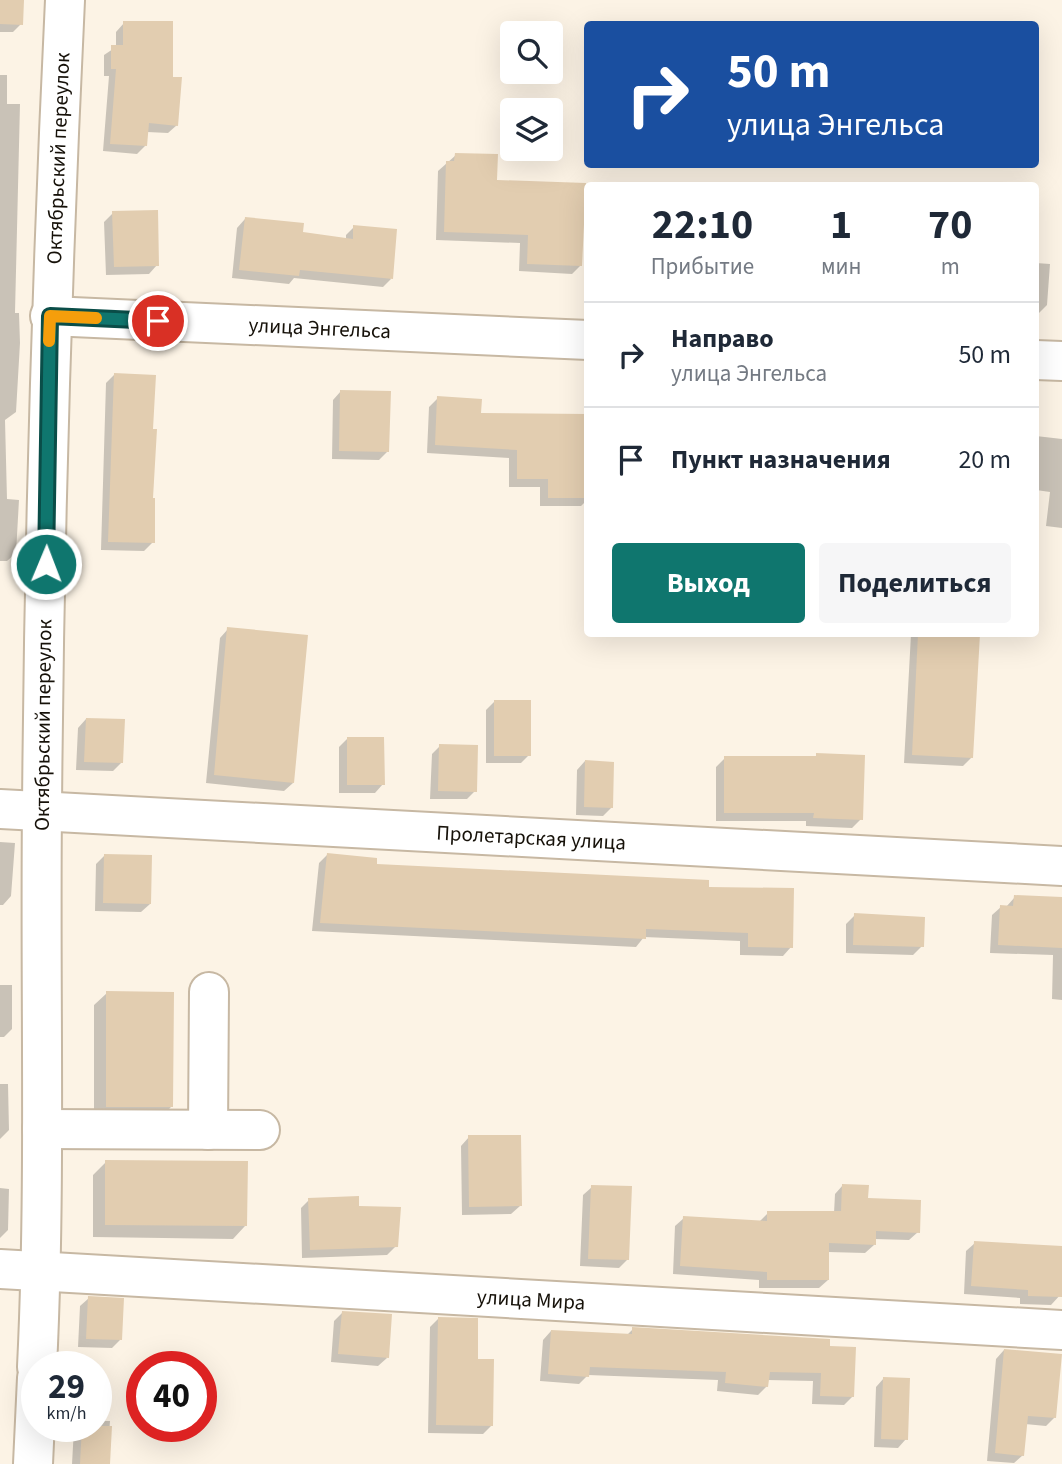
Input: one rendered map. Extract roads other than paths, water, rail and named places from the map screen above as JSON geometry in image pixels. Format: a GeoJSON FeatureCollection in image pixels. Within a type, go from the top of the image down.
{"type":"FeatureCollection","features":[{"type":"Feature","properties":{"kind":"street","name":"Октябрьский переулок"},"geometry":{"type":"LineString","coordinates":[[38,1351],[42,1272],[42,811],[50,316],[65,0]]}},
{"type":"Feature","properties":{"kind":"street","name":"улица Энгельса"},"geometry":{"type":"LineString","coordinates":[[50,316],[584,340]]}},
{"type":"Feature","properties":{"kind":"street"},"geometry":{"type":"LineString","coordinates":[[1039,360],[1062,362]]}},
{"type":"Feature","properties":{"kind":"street","name":"Пролетарская улица"},"geometry":{"type":"LineString","coordinates":[[0,809],[1062,866]]}},
{"type":"Feature","properties":{"kind":"street"},"geometry":{"type":"LineString","coordinates":[[208,1130],[209,992]]}},
{"type":"Feature","properties":{"kind":"street"},"geometry":{"type":"LineString","coordinates":[[42,1129],[260,1130]]}},
{"type":"Feature","properties":{"kind":"street","name":"улица Мира"},"geometry":{"type":"LineString","coordinates":[[0,1269],[1062,1330]]}},
{"type":"Feature","properties":{"kind":"street"},"geometry":{"type":"LineString","coordinates":[[33,1464],[34,1442]]}}]}
